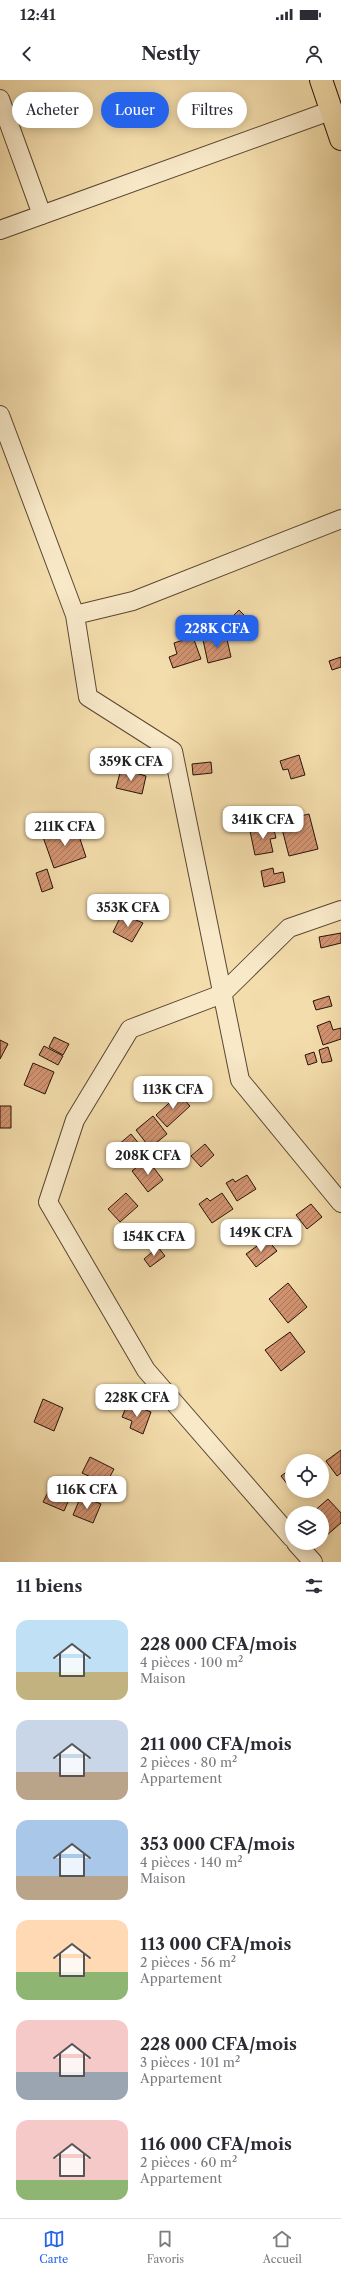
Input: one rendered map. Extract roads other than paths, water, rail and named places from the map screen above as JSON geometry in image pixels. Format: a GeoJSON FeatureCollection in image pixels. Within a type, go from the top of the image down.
{"type":"FeatureCollection","features":[{"type":"Feature","properties":{"kind":"main road"},"geometry":{"type":"LineString","coordinates":[[321,80],[330,111],[341,139]]}},
{"type":"Feature","properties":{"kind":"street"},"geometry":{"type":"LineString","coordinates":[[0,99],[42,215]]}},
{"type":"Feature","properties":{"kind":"street"},"geometry":{"type":"LineString","coordinates":[[0,230],[330,111]]}},
{"type":"Feature","properties":{"kind":"street"},"geometry":{"type":"LineString","coordinates":[[0,415],[75,615],[88,697],[173,751],[240,1080],[341,1203]]}},
{"type":"Feature","properties":{"kind":"street"},"geometry":{"type":"LineString","coordinates":[[75,615],[132,601],[341,519]]}},
{"type":"Feature","properties":{"kind":"street"},"geometry":{"type":"LineString","coordinates":[[285,1530],[146,1370],[48,1202],[75,1120],[130,1029],[222,994],[289,928],[341,910]]}},
{"type":"Feature","properties":{"kind":"street"},"geometry":{"type":"LineString","coordinates":[[302,1550],[312,1562]]}}]}
